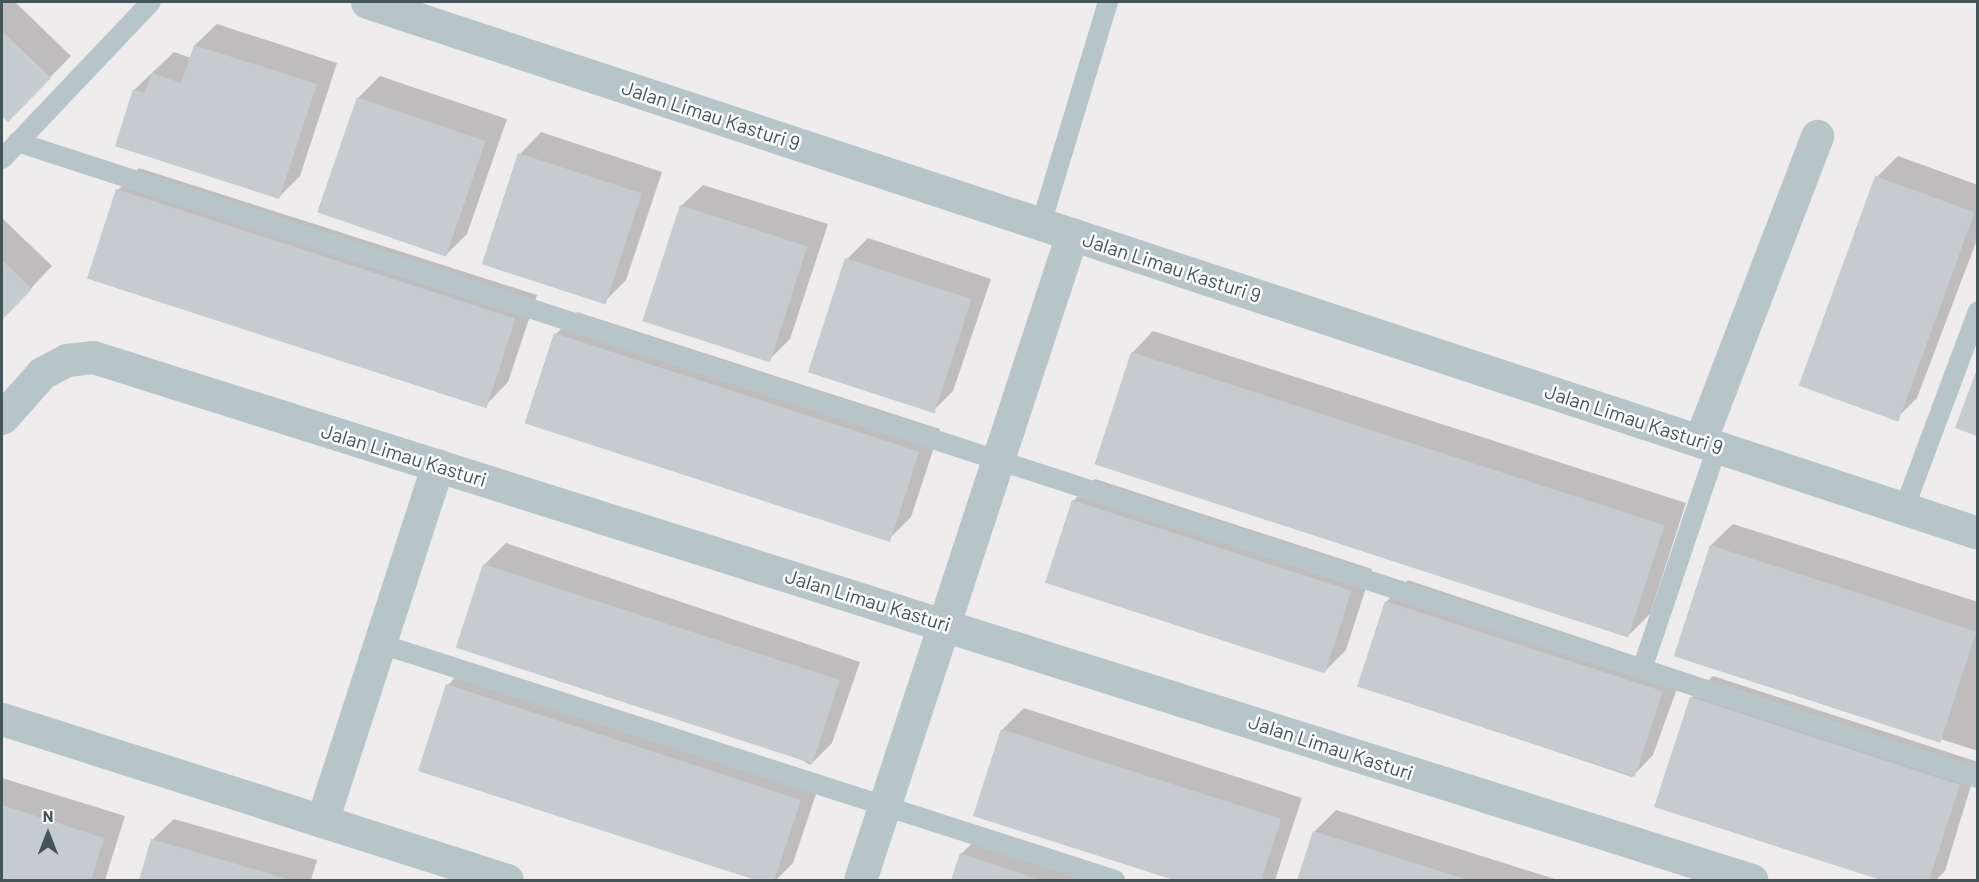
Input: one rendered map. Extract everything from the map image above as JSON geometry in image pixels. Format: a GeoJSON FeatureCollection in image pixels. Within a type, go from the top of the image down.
{"type":"FeatureCollection","features":[{"type":"Feature","properties":{"kind":"street","name":"Jalan Limau Kasturi 9"},"geometry":{"type":"LineString","coordinates":[[367,2],[1977,533]]}},
{"type":"Feature","properties":{"kind":"street"},"geometry":{"type":"LineString","coordinates":[[1708,444],[1817,136]]}},
{"type":"Feature","properties":{"kind":"street"},"geometry":{"type":"LineString","coordinates":[[860,880],[1072,234]]}},
{"type":"Feature","properties":{"kind":"street","name":"Jalan Limau Kasturi"},"geometry":{"type":"LineString","coordinates":[[2,418],[42,373],[66,360],[93,357],[1752,880]]}},
{"type":"Feature","properties":{"kind":"street"},"geometry":{"type":"LineString","coordinates":[[322,821],[438,465]]}},
{"type":"Feature","properties":{"kind":"street"},"geometry":{"type":"LineString","coordinates":[[2,720],[507,880]]}},
{"type":"Feature","properties":{"kind":"lane"},"geometry":{"type":"LineString","coordinates":[[2,159],[151,2]]}},
{"type":"Feature","properties":{"kind":"lane"},"geometry":{"type":"LineString","coordinates":[[1041,224],[1108,2]]}},
{"type":"Feature","properties":{"kind":"lane"},"geometry":{"type":"LineString","coordinates":[[17,142],[1977,778]]}},
{"type":"Feature","properties":{"kind":"lane"},"geometry":{"type":"LineString","coordinates":[[1904,509],[1977,311]]}},
{"type":"Feature","properties":{"kind":"lane"},"geometry":{"type":"LineString","coordinates":[[1642,669],[1708,444]]}},
{"type":"Feature","properties":{"kind":"lane"},"geometry":{"type":"LineString","coordinates":[[381,644],[1115,880]]}},
{"type":"Feature","properties":{"kind":"building"},"geometry":{"type":"Polygon","coordinates":[[[2,31],[51,78],[8,122],[2,116],[2,31]]]}},
{"type":"Feature","properties":{"kind":"building"},"geometry":{"type":"Polygon","coordinates":[[[194,45],[317,84],[279,199],[115,146],[133,89],[144,93],[152,73],[181,83],[194,45]]]}},
{"type":"Feature","properties":{"kind":"building"},"geometry":{"type":"Polygon","coordinates":[[[357,97],[486,141],[446,257],[317,212],[357,97]]]}},
{"type":"Feature","properties":{"kind":"building"},"geometry":{"type":"Polygon","coordinates":[[[518,153],[642,193],[605,304],[482,264],[518,153]]]}},
{"type":"Feature","properties":{"kind":"building"},"geometry":{"type":"Polygon","coordinates":[[[1875,176],[1975,212],[1898,422],[1799,386],[1875,176]]]}},
{"type":"Feature","properties":{"kind":"building"},"geometry":{"type":"Polygon","coordinates":[[[116,189],[515,319],[486,408],[87,278],[116,189]]]}},
{"type":"Feature","properties":{"kind":"building"},"geometry":{"type":"Polygon","coordinates":[[[680,205],[807,246],[770,362],[642,321],[680,205]]]}},
{"type":"Feature","properties":{"kind":"building"},"geometry":{"type":"Polygon","coordinates":[[[845,258],[971,299],[934,413],[808,372],[845,258]]]}},
{"type":"Feature","properties":{"kind":"building"},"geometry":{"type":"Polygon","coordinates":[[[2,260],[32,289],[2,320],[2,260]]]}},
{"type":"Feature","properties":{"kind":"building"},"geometry":{"type":"Polygon","coordinates":[[[554,333],[919,452],[890,542],[525,423],[554,333]]]}},
{"type":"Feature","properties":{"kind":"building"},"geometry":{"type":"Polygon","coordinates":[[[1131,352],[1665,525],[1628,638],[1095,464],[1131,352]]]}},
{"type":"Feature","properties":{"kind":"building"},"geometry":{"type":"Polygon","coordinates":[[[1977,369],[1977,436],[1955,428],[1977,369]]]}},
{"type":"Feature","properties":{"kind":"building"},"geometry":{"type":"Polygon","coordinates":[[[1072,500],[1352,591],[1325,674],[1045,583],[1072,500]]]}},
{"type":"Feature","properties":{"kind":"building"},"geometry":{"type":"Polygon","coordinates":[[[1710,545],[1976,632],[1940,743],[1674,656],[1710,545]]]}},
{"type":"Feature","properties":{"kind":"building"},"geometry":{"type":"Polygon","coordinates":[[[483,564],[840,680],[812,764],[456,648],[483,564]]]}},
{"type":"Feature","properties":{"kind":"building"},"geometry":{"type":"Polygon","coordinates":[[[1385,601],[1663,691],[1635,777],[1357,687],[1385,601]]]}},
{"type":"Feature","properties":{"kind":"building"},"geometry":{"type":"Polygon","coordinates":[[[446,684],[801,800],[774,880],[755,880],[418,771],[446,684]]]}},
{"type":"Feature","properties":{"kind":"building"},"geometry":{"type":"Polygon","coordinates":[[[1690,697],[1960,785],[1929,880],[1881,880],[1654,807],[1690,697]]]}},
{"type":"Feature","properties":{"kind":"building"},"geometry":{"type":"Polygon","coordinates":[[[1001,729],[1281,819],[1261,880],[1174,880],[973,816],[1001,729]]]}},
{"type":"Feature","properties":{"kind":"building"},"geometry":{"type":"Polygon","coordinates":[[[2,805],[104,838],[91,880],[2,880],[2,805]]]}},
{"type":"Feature","properties":{"kind":"building"},"geometry":{"type":"Polygon","coordinates":[[[1313,831],[1405,860],[1468,880],[1297,880],[1313,831]]]}},
{"type":"Feature","properties":{"kind":"building"},"geometry":{"type":"Polygon","coordinates":[[[151,839],[291,880],[139,880],[151,839]]]}},
{"type":"Feature","properties":{"kind":"building"},"geometry":{"type":"Polygon","coordinates":[[[960,853],[1041,880],[951,880],[960,853]]]}}]}
